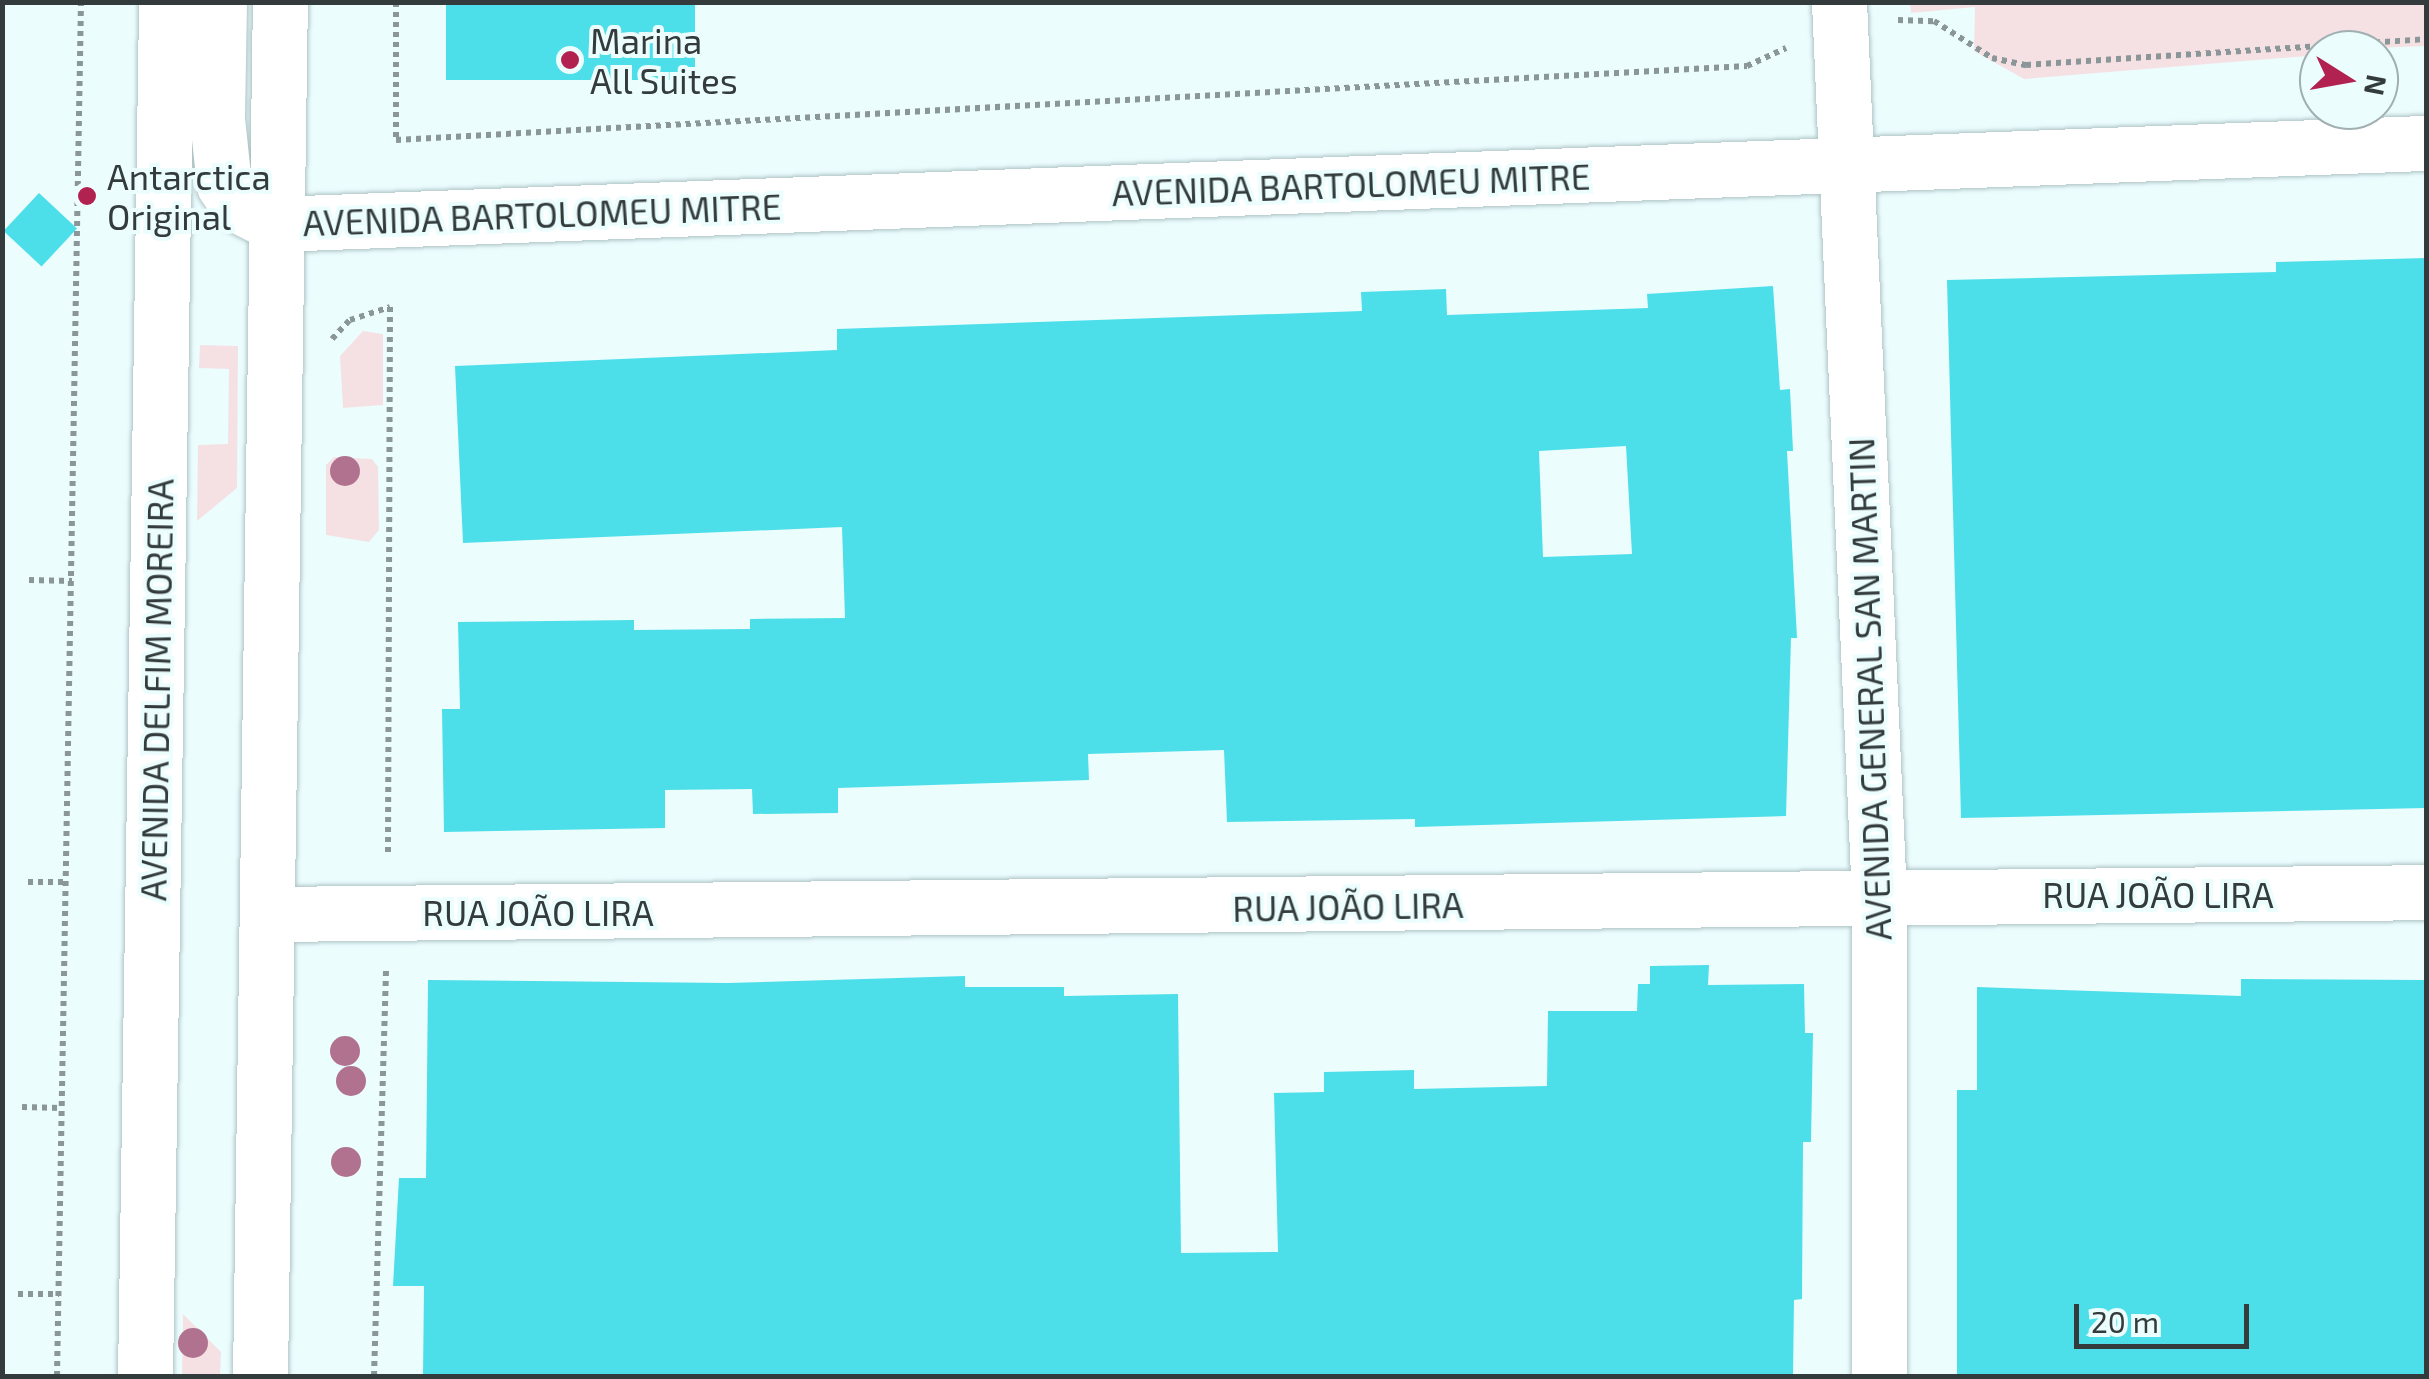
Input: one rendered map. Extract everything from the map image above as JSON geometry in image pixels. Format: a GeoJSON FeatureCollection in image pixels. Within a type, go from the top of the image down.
{"type":"FeatureCollection","features":[{"type":"Feature","properties":{"kind":"main road","name":"AVENIDA DELFIM MOREIRA"},"geometry":{"type":"LineString","coordinates":[[145,1376],[166,2]]}},
{"type":"Feature","properties":{"kind":"main road"},"geometry":{"type":"LineString","coordinates":[[219,2],[224,185],[238,205],[276,224]]}},
{"type":"Feature","properties":{"kind":"main road"},"geometry":{"type":"LineString","coordinates":[[260,1376],[280,2]]}},
{"type":"Feature","properties":{"kind":"main road","name":"AVENIDA GENERAL SAN MARTIN"},"geometry":{"type":"LineString","coordinates":[[1840,13],[1879,896],[1879,1376]]}},
{"type":"Feature","properties":{"kind":"main road","name":"AVENIDA BARTOLOMEU MITRE"},"geometry":{"type":"LineString","coordinates":[[276,224],[1340,182],[1848,169],[2426,142]]}},
{"type":"Feature","properties":{"kind":"main road","name":"RUA JOÃO LIRA"},"geometry":{"type":"LineString","coordinates":[[269,914],[1142,910],[1879,896],[2426,892]]}},
{"type":"Feature","properties":{"kind":"path"},"geometry":{"type":"LineString","coordinates":[[57,1376],[81,2]]}},
{"type":"Feature","properties":{"kind":"path"},"geometry":{"type":"LineString","coordinates":[[396,2],[396,140],[1747,66],[1840,13],[1934,22],[1992,58],[2026,65],[2426,39]]}},
{"type":"Feature","properties":{"kind":"path"},"geometry":{"type":"LineString","coordinates":[[330,344],[350,320],[390,307],[388,864]]}},
{"type":"Feature","properties":{"kind":"path"},"geometry":{"type":"LineString","coordinates":[[29,580],[72,581]]}},
{"type":"Feature","properties":{"kind":"path"},"geometry":{"type":"LineString","coordinates":[[28,882],[65,882]]}},
{"type":"Feature","properties":{"kind":"path"},"geometry":{"type":"LineString","coordinates":[[374,1376],[386,968]]}},
{"type":"Feature","properties":{"kind":"path"},"geometry":{"type":"LineString","coordinates":[[22,1107],[62,1108]]}},
{"type":"Feature","properties":{"kind":"path"},"geometry":{"type":"LineString","coordinates":[[18,1294],[58,1294]]}},
{"type":"Feature","properties":{"kind":"shaded area"},"geometry":{"type":"Polygon","coordinates":[[[1910,3],[2426,3],[2426,46],[2399,47],[2399,30],[2299,30],[2299,57],[2024,79],[1974,51],[1975,7],[1911,13],[1910,3]]]}},
{"type":"Feature","properties":{"kind":"shaded area"},"geometry":{"type":"Polygon","coordinates":[[[363,331],[383,334],[383,405],[343,408],[340,356],[363,331]]]}},
{"type":"Feature","properties":{"kind":"shaded area"},"geometry":{"type":"Polygon","coordinates":[[[200,345],[238,346],[237,488],[197,521],[198,445],[228,444],[229,369],[199,368],[200,345]]]}},
{"type":"Feature","properties":{"kind":"shaded area"},"geometry":{"type":"Polygon","coordinates":[[[334,457],[372,459],[378,467],[379,530],[369,542],[326,535],[326,465],[334,457]]]}},
{"type":"Feature","properties":{"kind":"shaded area"},"geometry":{"type":"Polygon","coordinates":[[[183,1314],[221,1352],[220,1376],[182,1376],[183,1314]]]}},
{"type":"Feature","properties":{"kind":"building","name":"Marina All Suites"},"geometry":{"type":"Polygon","coordinates":[[[446,2],[695,2],[695,80],[446,80],[446,2]]]}},
{"type":"Feature","properties":{"kind":"building"},"geometry":{"type":"Polygon","coordinates":[[[39,193],[77,228],[42,266],[4,231],[39,193]]]}},
{"type":"Feature","properties":{"kind":"building"},"geometry":{"type":"Polygon","coordinates":[[[2426,258],[2426,808],[1961,818],[1947,280],[2276,272],[2276,262],[2426,258]]]}},
{"type":"Feature","properties":{"kind":"building"},"geometry":{"type":"Polygon","coordinates":[[[1773,286],[1780,390],[1790,389],[1793,451],[1787,451],[1797,638],[1791,638],[1786,816],[1415,827],[1415,819],[1227,822],[1224,750],[1088,754],[1089,780],[838,788],[838,813],[753,814],[752,789],[665,790],[665,828],[444,832],[442,709],[460,709],[458,622],[634,620],[634,630],[750,629],[750,619],[845,618],[842,527],[463,543],[455,366],[837,350],[837,329],[1362,311],[1361,292],[1446,289],[1447,315],[1648,308],[1647,294],[1773,286]],[[1626,446],[1539,451],[1543,557],[1632,554],[1626,446]]]}},
{"type":"Feature","properties":{"kind":"building"},"geometry":{"type":"Polygon","coordinates":[[[1709,965],[1708,985],[1804,984],[1805,1033],[1813,1033],[1811,1142],[1803,1142],[1802,1299],[1794,1300],[1793,1376],[423,1376],[424,1286],[393,1286],[399,1178],[426,1178],[428,980],[728,983],[965,976],[965,987],[1064,987],[1064,996],[1178,994],[1181,1253],[1278,1252],[1274,1093],[1324,1092],[1324,1072],[1414,1070],[1414,1089],[1547,1086],[1548,1011],[1637,1011],[1638,984],[1650,984],[1650,966],[1709,965]]]}},
{"type":"Feature","properties":{"kind":"building"},"geometry":{"type":"Polygon","coordinates":[[[2241,979],[2426,980],[2426,1376],[1957,1376],[1957,1090],[1977,1090],[1977,987],[2241,996],[2241,979]]]}},
{"type":"Feature","properties":{"kind":"place","name":"Marina All Suites"},"geometry":{"type":"Point","coordinates":[570,60]}},
{"type":"Feature","properties":{"kind":"place","name":"Antarctica Original"},"geometry":{"type":"Point","coordinates":[87,196]}}]}
